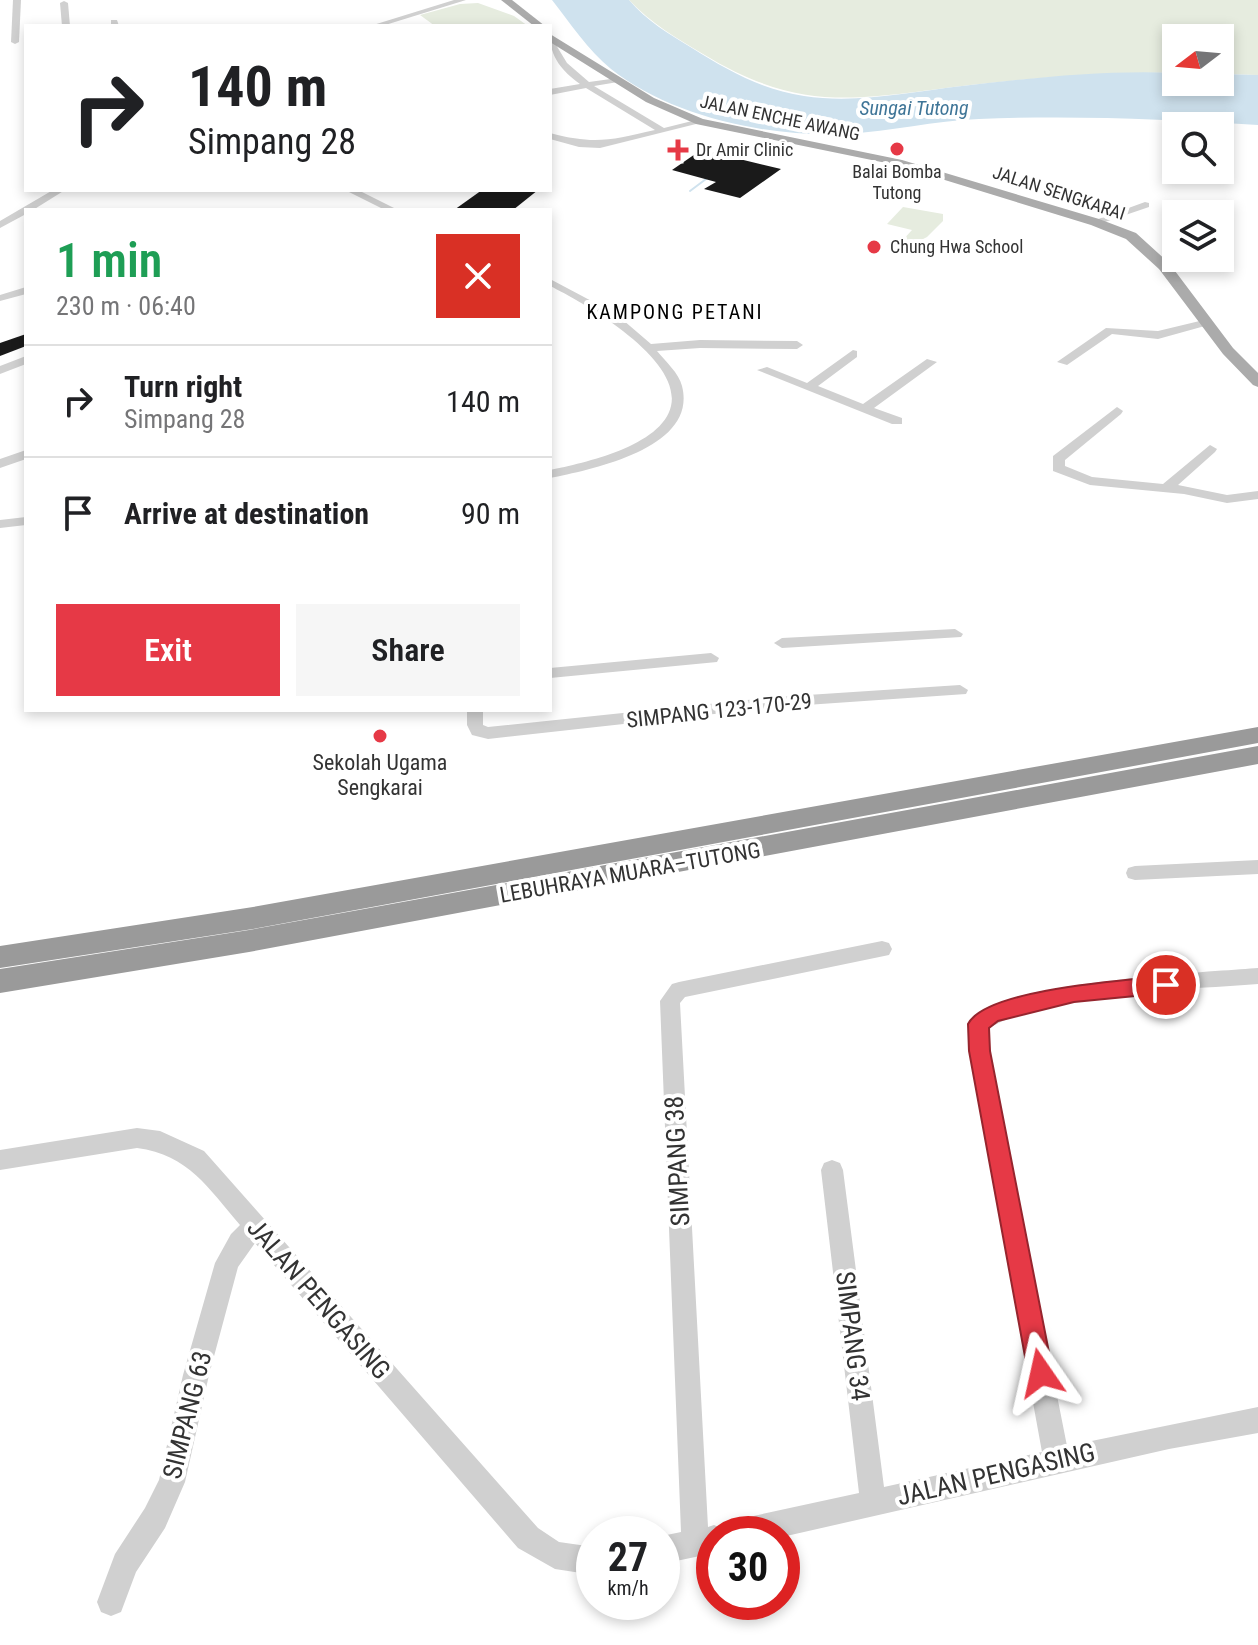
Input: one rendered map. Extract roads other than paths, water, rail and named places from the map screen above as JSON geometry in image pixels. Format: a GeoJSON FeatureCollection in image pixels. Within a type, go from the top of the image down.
{"type":"FeatureCollection","features":[{"type":"Feature","properties":{"kind":"highway","name":"LEBUHRAYA MUARA–TUTONG"},"geometry":{"type":"LineString","coordinates":[[2,975],[268,916],[1258,735]]}},
{"type":"Feature","properties":{"kind":"highway","name":"LEBUHRAYA MUARA–TUTONG"},"geometry":{"type":"LineString","coordinates":[[2,975],[400,914],[1258,755]]}},
{"type":"Feature","properties":{"kind":"main road"},"geometry":{"type":"LineString","coordinates":[[506,0],[537,24]]}},
{"type":"Feature","properties":{"kind":"main road","name":"JALAN ENCHE AWANG"},"geometry":{"type":"LineString","coordinates":[[552,39],[615,80],[658,104],[700,122],[881,158]]}},
{"type":"Feature","properties":{"kind":"main road","name":"JALAN SENGKARAI"},"geometry":{"type":"LineString","coordinates":[[881,158],[1095,222],[1131,236],[1153,253],[1228,351],[1258,382]]}},
{"type":"Feature","properties":{"kind":"street"},"geometry":{"type":"LineString","coordinates":[[15,42],[17,0]]}},
{"type":"Feature","properties":{"kind":"street"},"geometry":{"type":"LineString","coordinates":[[381,24],[462,0]]}},
{"type":"Feature","properties":{"kind":"street"},"geometry":{"type":"LineString","coordinates":[[64,3],[66,24]]}},
{"type":"Feature","properties":{"kind":"street"},"geometry":{"type":"LineString","coordinates":[[0,41],[24,43]]}},
{"type":"Feature","properties":{"kind":"street"},"geometry":{"type":"LineString","coordinates":[[552,46],[568,71],[660,129]]}},
{"type":"Feature","properties":{"kind":"street"},"geometry":{"type":"LineString","coordinates":[[552,92],[615,80]]}},
{"type":"Feature","properties":{"kind":"street"},"geometry":{"type":"LineString","coordinates":[[631,110],[658,104]]}},
{"type":"Feature","properties":{"kind":"street"},"geometry":{"type":"LineString","coordinates":[[552,136],[595,146],[700,122]]}},
{"type":"Feature","properties":{"kind":"street"},"geometry":{"type":"LineString","coordinates":[[0,215],[41,192]]}},
{"type":"Feature","properties":{"kind":"street"},"geometry":{"type":"LineString","coordinates":[[29,208],[57,192]]}},
{"type":"Feature","properties":{"kind":"street"},"geometry":{"type":"LineString","coordinates":[[354,192],[389,208]]}},
{"type":"Feature","properties":{"kind":"street"},"geometry":{"type":"LineString","coordinates":[[1095,222],[1145,205]]}},
{"type":"Feature","properties":{"kind":"street"},"geometry":{"type":"LineString","coordinates":[[0,225],[24,211]]}},
{"type":"Feature","properties":{"kind":"street"},"geometry":{"type":"LineString","coordinates":[[14,217],[24,219]]}},
{"type":"Feature","properties":{"kind":"street"},"geometry":{"type":"LineString","coordinates":[[552,283],[601,308],[650,348],[676,385],[676,408],[663,430],[632,450],[595,466],[552,474]]}},
{"type":"Feature","properties":{"kind":"street"},"geometry":{"type":"LineString","coordinates":[[3,298],[24,291]]}},
{"type":"Feature","properties":{"kind":"street"},"geometry":{"type":"LineString","coordinates":[[1063,362],[1110,330],[1158,335],[1208,322]]}},
{"type":"Feature","properties":{"kind":"street"},"geometry":{"type":"LineString","coordinates":[[650,348],[700,344],[797,345]]}},
{"type":"Feature","properties":{"kind":"street"},"geometry":{"type":"LineString","coordinates":[[809,387],[853,354]]}},
{"type":"Feature","properties":{"kind":"street"},"geometry":{"type":"LineString","coordinates":[[0,370],[24,361]]}},
{"type":"Feature","properties":{"kind":"street"},"geometry":{"type":"LineString","coordinates":[[865,408],[931,362]]}},
{"type":"Feature","properties":{"kind":"street"},"geometry":{"type":"LineString","coordinates":[[763,370],[897,421]]}},
{"type":"Feature","properties":{"kind":"street"},"geometry":{"type":"LineString","coordinates":[[1117,411],[1058,459],[1058,468],[1090,481],[1167,488],[1227,499],[1258,495]]}},
{"type":"Feature","properties":{"kind":"street"},"geometry":{"type":"LineString","coordinates":[[1167,488],[1210,449]]}},
{"type":"Feature","properties":{"kind":"street"},"geometry":{"type":"LineString","coordinates":[[0,464],[24,455]]}},
{"type":"Feature","properties":{"kind":"street"},"geometry":{"type":"LineString","coordinates":[[0,524],[24,521]]}},
{"type":"Feature","properties":{"kind":"street"},"geometry":{"type":"LineString","coordinates":[[782,643],[955,634]]}},
{"type":"Feature","properties":{"kind":"street"},"geometry":{"type":"LineString","coordinates":[[552,673],[711,658]]}},
{"type":"Feature","properties":{"kind":"street","name":"SIMPANG 123-170-29"},"geometry":{"type":"LineString","coordinates":[[475,712],[478,731],[777,702],[960,690]]}},
{"type":"Feature","properties":{"kind":"street"},"geometry":{"type":"LineString","coordinates":[[1135,873],[1258,867]]}},
{"type":"Feature","properties":{"kind":"street","name":"SIMPANG 38"},"geometry":{"type":"LineString","coordinates":[[702,1516],[670,1001],[679,990],[882,949]]}},
{"type":"Feature","properties":{"kind":"street"},"geometry":{"type":"LineString","coordinates":[[1057,1461],[979,1051],[979,1024],[991,1014],[1074,993],[1258,976]]}},
{"type":"Feature","properties":{"kind":"street","name":"JALAN PENGASING"},"geometry":{"type":"LineString","coordinates":[[0,1160],[115,1139],[160,1141],[196,1158],[528,1538],[555,1555],[576,1558]]}},
{"type":"Feature","properties":{"kind":"street","name":"SIMPANG 34"},"geometry":{"type":"LineString","coordinates":[[832,1170],[873,1502]]}},
{"type":"Feature","properties":{"kind":"street","name":"SIMPANG 63"},"geometry":{"type":"LineString","coordinates":[[111,1602],[125,1564],[155,1518],[172,1482],[196,1375],[227,1263],[239,1242],[256,1226]]}},
{"type":"Feature","properties":{"kind":"street","name":"JALAN PENGASING"},"geometry":{"type":"LineString","coordinates":[[800,1519],[1169,1436],[1258,1420]]}},
{"type":"Feature","properties":{"kind":"water","name":"Sungai Tutong"},"geometry":{"type":"Polygon","coordinates":[[[552,0],[629,0],[659,27],[745,78],[789,93],[824,98],[863,98],[1015,80],[1149,72],[1162,72],[1162,96],[1234,96],[1234,74],[1258,75],[1258,125],[1234,124],[1234,112],[1162,112],[1162,119],[1048,117],[962,120],[847,134],[755,128],[692,112],[635,86],[611,69],[552,0]]]}},
{"type":"Feature","properties":{"kind":"waterway"},"geometry":{"type":"LineString","coordinates":[[730,161],[765,140]]}},
{"type":"Feature","properties":{"kind":"waterway"},"geometry":{"type":"LineString","coordinates":[[690,191],[710,176]]}},
{"type":"Feature","properties":{"kind":"place","name":"Balai Bomba Tutong"},"geometry":{"type":"Point","coordinates":[897,149]}},
{"type":"Feature","properties":{"kind":"place","name":"Dr Amir Clinic"},"geometry":{"type":"Point","coordinates":[678,150]}},
{"type":"Feature","properties":{"kind":"place","name":"Chung Hwa School"},"geometry":{"type":"Point","coordinates":[874,247]}},
{"type":"Feature","properties":{"kind":"place","name":"Sekolah Ugama Sengkarai"},"geometry":{"type":"Point","coordinates":[380,736]}},
{"type":"Feature","properties":{"kind":"district","name":"KAMPONG PETANI"},"geometry":{"type":"Point","coordinates":[675,312]}}]}
